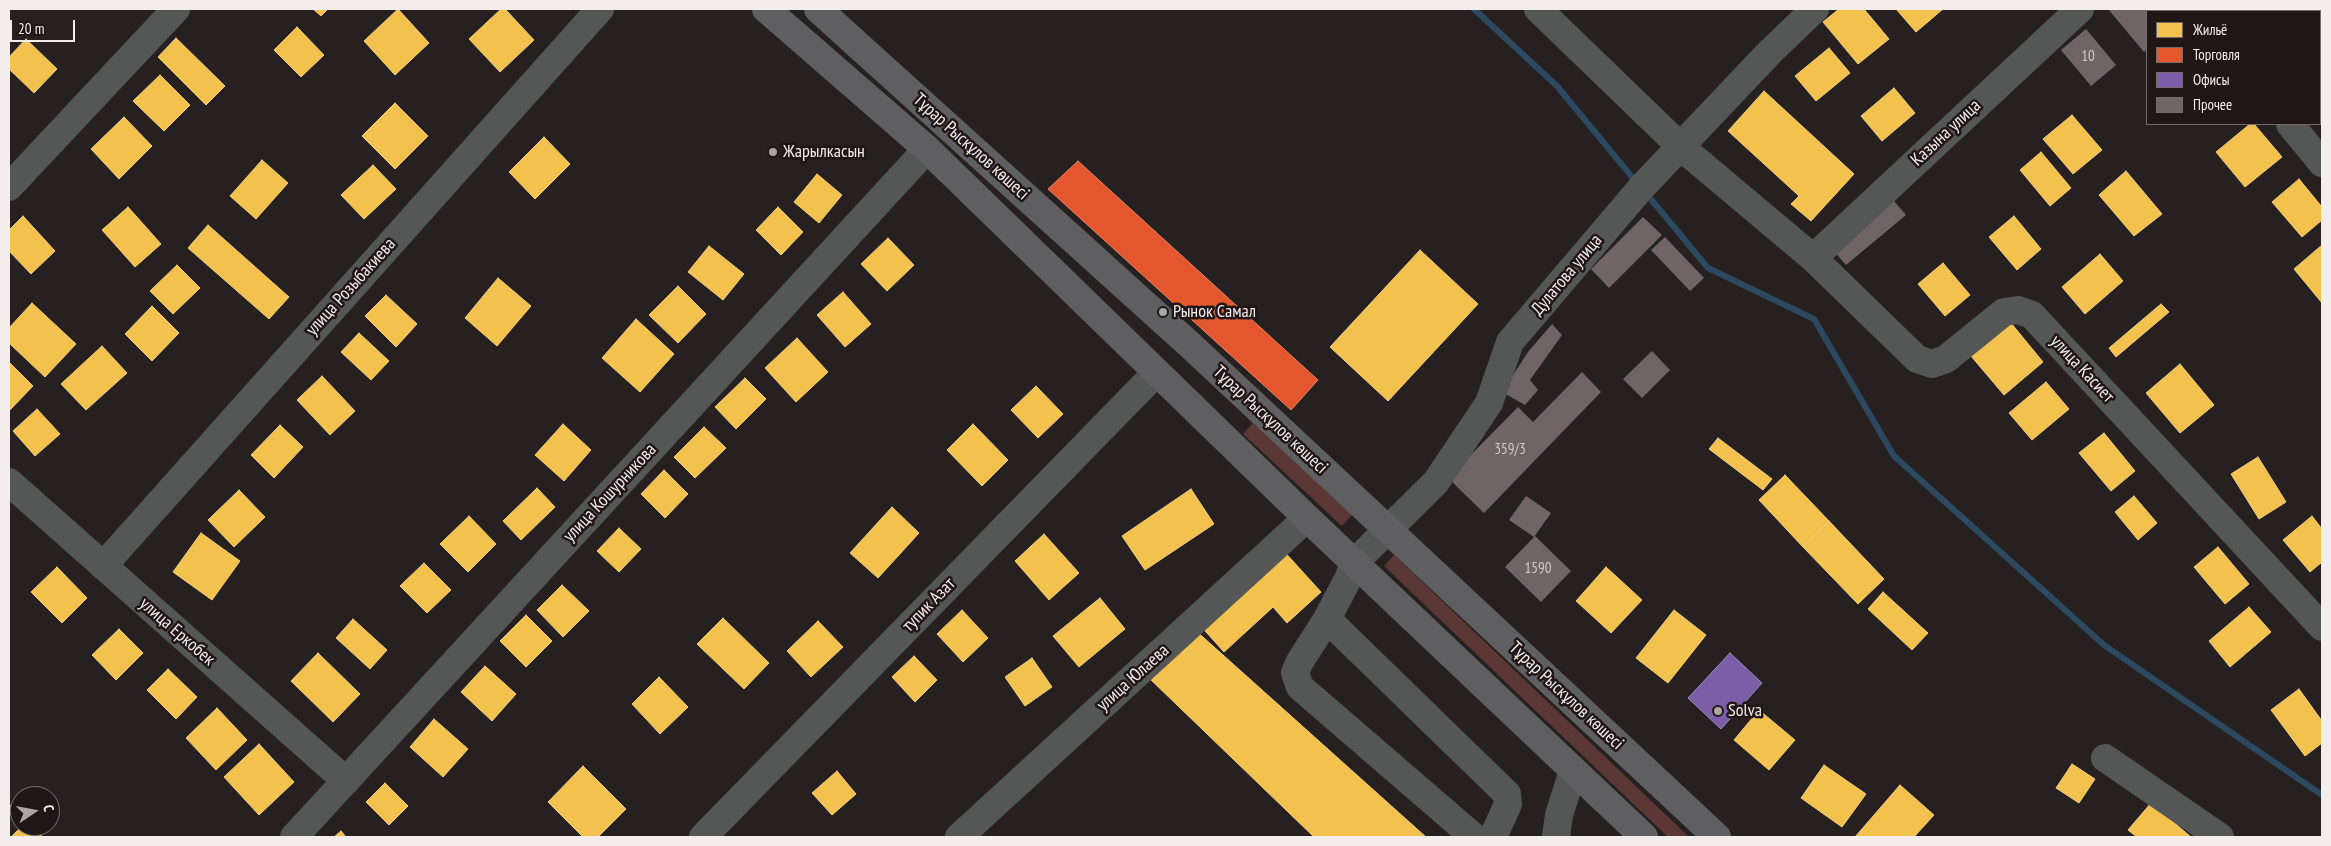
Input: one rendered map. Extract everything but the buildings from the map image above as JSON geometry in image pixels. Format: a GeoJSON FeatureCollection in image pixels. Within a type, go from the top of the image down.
{"type":"FeatureCollection","features":[{"type":"Feature","properties":{"kind":"main road","name":"Тұрар Рыскұлов көшесі"},"geometry":{"type":"LineString","coordinates":[[766,9],[927,149],[1307,518],[1572,771],[1644,837]]}},
{"type":"Feature","properties":{"kind":"main road","name":"Тұрар Рыскұлов көшесі"},"geometry":{"type":"LineString","coordinates":[[818,9],[1190,345],[1716,837]]}},
{"type":"Feature","properties":{"kind":"street"},"geometry":{"type":"LineString","coordinates":[[9,187],[176,9]]}},
{"type":"Feature","properties":{"kind":"street","name":"улица Розыбакиева"},"geometry":{"type":"LineString","coordinates":[[103,566],[600,9]]}},
{"type":"Feature","properties":{"kind":"street","name":"улица Касиет"},"geometry":{"type":"LineString","coordinates":[[1539,9],[1681,147],[1813,258],[1917,359],[1932,364],[1946,359],[2004,312],[2018,310],[2032,315],[2322,627]]}},
{"type":"Feature","properties":{"kind":"street","name":"Дулатова улица"},"geometry":{"type":"LineString","coordinates":[[1354,563],[1436,482],[1489,403],[1510,342],[1641,188],[1769,53],[1815,9]]}},
{"type":"Feature","properties":{"kind":"street","name":"Казына улица"},"geometry":{"type":"LineString","coordinates":[[1813,258],[2080,9]]}},
{"type":"Feature","properties":{"kind":"street"},"geometry":{"type":"LineString","coordinates":[[2291,125],[2322,162]]}},
{"type":"Feature","properties":{"kind":"street","name":"улица Кошурникова"},"geometry":{"type":"LineString","coordinates":[[294,837],[927,149]]}},
{"type":"Feature","properties":{"kind":"street","name":"тупик Азат"},"geometry":{"type":"LineString","coordinates":[[702,837],[1156,373]]}},
{"type":"Feature","properties":{"kind":"street","name":"улица Еркобек"},"geometry":{"type":"LineString","coordinates":[[9,482],[346,781]]}},
{"type":"Feature","properties":{"kind":"street","name":"улица Юлаева"},"geometry":{"type":"LineString","coordinates":[[959,837],[1307,518]]}},
{"type":"Feature","properties":{"kind":"street"},"geometry":{"type":"LineString","coordinates":[[1354,563],[1349,577],[1327,619],[1297,668],[1295,673],[1300,687],[1474,837]]}},
{"type":"Feature","properties":{"kind":"street"},"geometry":{"type":"LineString","coordinates":[[1327,619],[1507,794],[1508,804],[1493,837]]}},
{"type":"Feature","properties":{"kind":"street"},"geometry":{"type":"LineString","coordinates":[[2105,758],[2220,837]]}},
{"type":"Feature","properties":{"kind":"street"},"geometry":{"type":"LineString","coordinates":[[1556,837],[1559,815],[1572,771]]}},
{"type":"Feature","properties":{"kind":"shaded area"},"geometry":{"type":"Polygon","coordinates":[[[1253,423],[1352,515],[1342,526],[1243,434],[1253,423]]]}},
{"type":"Feature","properties":{"kind":"shaded area"},"geometry":{"type":"Polygon","coordinates":[[[1394,555],[1689,837],[1668,837],[1384,566],[1394,555]]]}},
{"type":"Feature","properties":{"kind":"waterway"},"geometry":{"type":"LineString","coordinates":[[1474,9],[1557,86],[1637,183]]}},
{"type":"Feature","properties":{"kind":"waterway"},"geometry":{"type":"LineString","coordinates":[[1645,192],[1708,268],[1814,319],[1894,456],[2104,645],[2322,795]]}},
{"type":"Feature","properties":{"kind":"place","name":"Жарылкасын"},"geometry":{"type":"Point","coordinates":[773,152]}},
{"type":"Feature","properties":{"kind":"place","name":"Рынок Самал"},"geometry":{"type":"Point","coordinates":[1163,312]}},
{"type":"Feature","properties":{"kind":"place","name":"Solva"},"geometry":{"type":"Point","coordinates":[1718,711]}}]}
